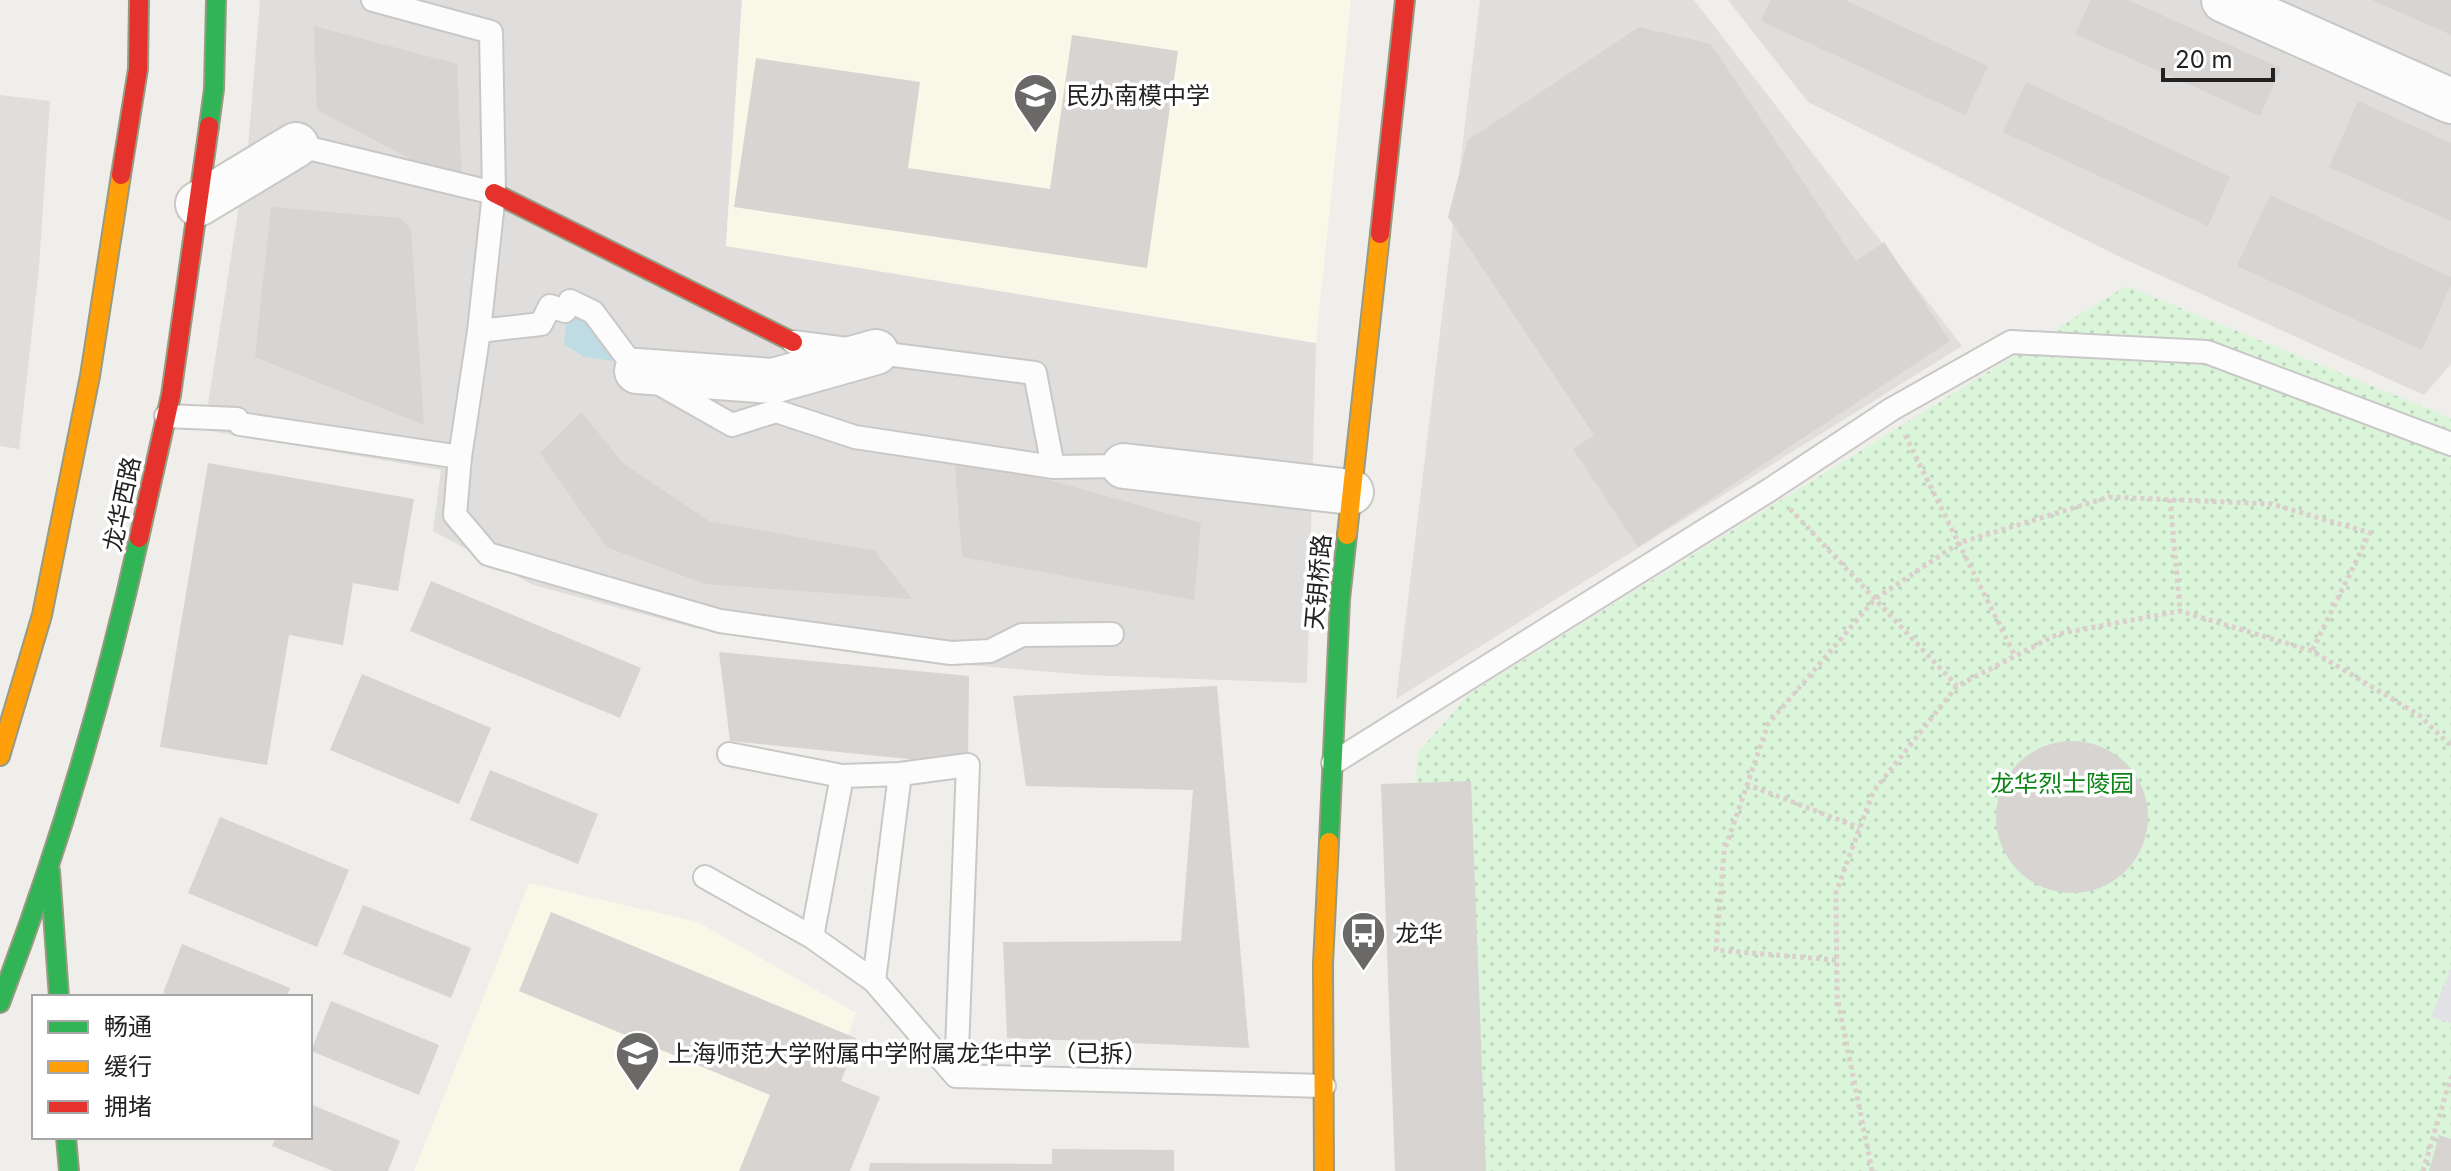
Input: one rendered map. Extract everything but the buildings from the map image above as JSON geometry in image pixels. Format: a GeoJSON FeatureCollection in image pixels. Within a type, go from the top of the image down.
{"type":"FeatureCollection","features":[{"type":"Feature","properties":{"kind":"main road"},"geometry":{"type":"LineString","coordinates":[[0,756],[42,615],[90,376],[138,69],[139,0]]}},
{"type":"Feature","properties":{"kind":"main road","name":"龙华西路"},"geometry":{"type":"LineString","coordinates":[[0,1003],[50,871],[117,639],[166,416],[214,89],[216,0]]}},
{"type":"Feature","properties":{"kind":"main road","name":"天钥桥路"},"geometry":{"type":"LineString","coordinates":[[1324,1171],[1323,964],[1338,620],[1405,0]]}},
{"type":"Feature","properties":{"kind":"main road"},"geometry":{"type":"LineString","coordinates":[[494,193],[793,342]]}},
{"type":"Feature","properties":{"kind":"main road"},"geometry":{"type":"LineString","coordinates":[[50,871],[59,995]]}},
{"type":"Feature","properties":{"kind":"main road"},"geometry":{"type":"LineString","coordinates":[[66,1139],[69,1171]]}},
{"type":"Feature","properties":{"kind":"street"},"geometry":{"type":"LineString","coordinates":[[2224,0],[2451,101]]}},
{"type":"Feature","properties":{"kind":"street"},"geometry":{"type":"LineString","coordinates":[[198,204],[296,145]]}},
{"type":"Feature","properties":{"kind":"street"},"geometry":{"type":"LineString","coordinates":[[637,371],[773,381],[876,352]]}},
{"type":"Feature","properties":{"kind":"street"},"geometry":{"type":"LineString","coordinates":[[1124,466],[1351,492]]}},
{"type":"Feature","properties":{"kind":"lane"},"geometry":{"type":"LineString","coordinates":[[373,0],[491,32],[494,193],[455,515],[488,554],[720,621],[951,653],[990,651],[1022,635],[1112,634]]}},
{"type":"Feature","properties":{"kind":"lane"},"geometry":{"type":"LineString","coordinates":[[296,145],[494,193]]}},
{"type":"Feature","properties":{"kind":"lane"},"geometry":{"type":"LineString","coordinates":[[479,331],[541,324],[550,306],[565,311],[570,301],[593,312],[637,371],[732,425],[776,411],[855,437],[1053,467],[1124,466]]}},
{"type":"Feature","properties":{"kind":"lane"},"geometry":{"type":"LineString","coordinates":[[793,342],[1035,373],[1053,467]]}},
{"type":"Feature","properties":{"kind":"lane"},"geometry":{"type":"LineString","coordinates":[[1333,763],[1771,489],[1892,409],[2011,342],[2207,352],[2451,444]]}},
{"type":"Feature","properties":{"kind":"lane"},"geometry":{"type":"LineString","coordinates":[[166,416],[237,419],[240,424],[460,457]]}},
{"type":"Feature","properties":{"kind":"lane"},"geometry":{"type":"LineString","coordinates":[[729,754],[842,776],[900,774],[968,765],[956,1076]]}},
{"type":"Feature","properties":{"kind":"lane"},"geometry":{"type":"LineString","coordinates":[[874,981],[900,774]]}},
{"type":"Feature","properties":{"kind":"lane"},"geometry":{"type":"LineString","coordinates":[[812,937],[842,776]]}},
{"type":"Feature","properties":{"kind":"lane"},"geometry":{"type":"LineString","coordinates":[[705,877],[812,937],[874,981],[956,1076],[1324,1086]]}},
{"type":"Feature","properties":{"kind":"path"},"geometry":{"type":"LineString","coordinates":[[1892,409],[2015,656]]}},
{"type":"Feature","properties":{"kind":"path"},"geometry":{"type":"LineString","coordinates":[[1771,489],[1957,686]]}},
{"type":"Feature","properties":{"kind":"path"},"geometry":{"type":"LineString","coordinates":[[1836,960],[1716,950],[1724,852],[1768,724],[1875,599],[1959,543],[2109,497],[2272,504],[2370,533],[2312,651]]}},
{"type":"Feature","properties":{"kind":"path"},"geometry":{"type":"LineString","coordinates":[[2170,499],[2180,611]]}},
{"type":"Feature","properties":{"kind":"path"},"geometry":{"type":"LineString","coordinates":[[1872,1171],[1837,996],[1836,892],[1873,792],[1957,686],[2058,634],[2180,611],[2312,651],[2419,715],[2451,746]]}},
{"type":"Feature","properties":{"kind":"path"},"geometry":{"type":"LineString","coordinates":[[1746,784],[1860,828]]}},
{"type":"Feature","properties":{"kind":"path"},"geometry":{"type":"LineString","coordinates":[[2423,1171],[2451,1077]]}},
{"type":"Feature","properties":{"kind":"shaded area"},"geometry":{"type":"Polygon","coordinates":[[[260,0],[742,0],[726,246],[1316,343],[1307,683],[1086,675],[888,658],[695,628],[533,585],[433,531],[441,470],[204,430],[248,148],[260,0]]]}},
{"type":"Feature","properties":{"kind":"shaded area","name":"民办南模中学"},"geometry":{"type":"Polygon","coordinates":[[[742,0],[1351,0],[1316,343],[726,246],[742,0]]]}},
{"type":"Feature","properties":{"kind":"shaded area"},"geometry":{"type":"Polygon","coordinates":[[[1480,0],[1694,0],[1962,346],[1396,699],[1480,0]]]}},
{"type":"Feature","properties":{"kind":"shaded area"},"geometry":{"type":"Polygon","coordinates":[[[1728,0],[2451,0],[2451,364],[2424,395],[2120,257],[1808,102],[1728,0]]]}},
{"type":"Feature","properties":{"kind":"shaded area"},"geometry":{"type":"Polygon","coordinates":[[[0,95],[50,101],[39,267],[19,449],[0,446],[0,95]]]}},
{"type":"Feature","properties":{"kind":"shaded area","name":"上海师范大学附属中学附属龙华中学（已拆）"},"geometry":{"type":"Polygon","coordinates":[[[529,883],[698,922],[856,1013],[801,1171],[414,1171],[529,883]]]}},
{"type":"Feature","properties":{"kind":"shaded area"},"geometry":{"type":"Polygon","coordinates":[[[2451,968],[2451,1023],[2431,1017],[2451,968]]]}},
{"type":"Feature","properties":{"kind":"green space","name":"龙华烈士陵园"},"geometry":{"type":"Polygon","coordinates":[[[2126,286],[2451,418],[2451,1171],[1404,1171],[1417,754],[1469,694],[2126,286]]]}},
{"type":"Feature","properties":{"kind":"water"},"geometry":{"type":"Polygon","coordinates":[[[578,315],[594,320],[615,347],[613,361],[584,357],[564,344],[567,316],[578,315]]]}},
{"type":"Feature","properties":{"kind":"traffic: fast"},"geometry":{"type":"LineString","coordinates":[[209,126],[214,89],[216,0]]}},
{"type":"Feature","properties":{"kind":"traffic: fast"},"geometry":{"type":"LineString","coordinates":[[1329,842],[1340,599],[1347,535]]}},
{"type":"Feature","properties":{"kind":"traffic: fast"},"geometry":{"type":"LineString","coordinates":[[0,1003],[78,773],[111,656],[139,538]]}},
{"type":"Feature","properties":{"kind":"traffic: fast"},"geometry":{"type":"LineString","coordinates":[[50,871],[59,995]]}},
{"type":"Feature","properties":{"kind":"traffic: fast"},"geometry":{"type":"LineString","coordinates":[[66,1139],[69,1171]]}},
{"type":"Feature","properties":{"kind":"traffic: slow"},"geometry":{"type":"LineString","coordinates":[[0,756],[42,615],[90,376],[121,175]]}},
{"type":"Feature","properties":{"kind":"traffic: slow"},"geometry":{"type":"LineString","coordinates":[[1347,535],[1380,234]]}},
{"type":"Feature","properties":{"kind":"traffic: slow"},"geometry":{"type":"LineString","coordinates":[[1324,1171],[1323,964],[1329,842]]}},
{"type":"Feature","properties":{"kind":"traffic: jam"},"geometry":{"type":"LineString","coordinates":[[121,175],[138,69],[139,0]]}},
{"type":"Feature","properties":{"kind":"traffic: jam"},"geometry":{"type":"LineString","coordinates":[[1380,234],[1405,0]]}},
{"type":"Feature","properties":{"kind":"traffic: jam"},"geometry":{"type":"LineString","coordinates":[[139,538],[171,395],[209,126]]}},
{"type":"Feature","properties":{"kind":"traffic: jam"},"geometry":{"type":"LineString","coordinates":[[494,193],[793,342]]}},
{"type":"Feature","properties":{"kind":"place","name":"民办南模中学"},"geometry":{"type":"Point","coordinates":[1035,134]}},
{"type":"Feature","properties":{"kind":"place","name":"龙华"},"geometry":{"type":"Point","coordinates":[1364,972]}},
{"type":"Feature","properties":{"kind":"place","name":"上海师范大学附属中学附属龙华中学（已拆）"},"geometry":{"type":"Point","coordinates":[637,1092]}}]}
